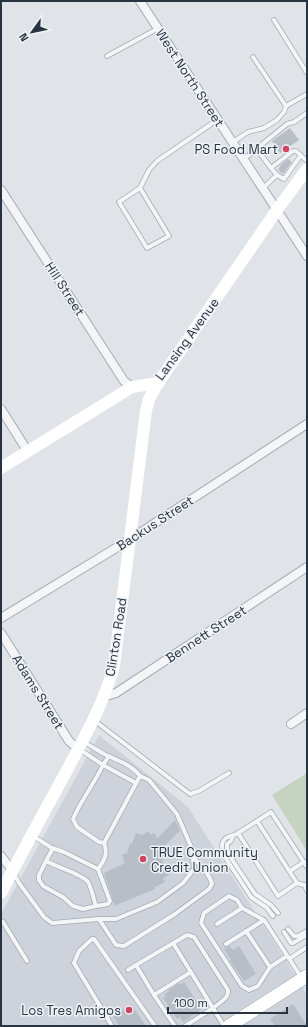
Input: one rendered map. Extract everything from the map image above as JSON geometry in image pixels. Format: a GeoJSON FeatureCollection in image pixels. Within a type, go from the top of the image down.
{"type":"FeatureCollection","features":[{"type":"Feature","properties":{"kind":"main road","name":"Lansing Avenue"},"geometry":{"type":"LineString","coordinates":[[1,468],[132,387],[158,383],[307,169]]}},
{"type":"Feature","properties":{"kind":"main road","name":"Clinton Road"},"geometry":{"type":"LineString","coordinates":[[1,893],[93,719],[114,666],[146,410],[149,399],[158,383]]}},
{"type":"Feature","properties":{"kind":"main road"},"geometry":{"type":"LineString","coordinates":[[229,1026],[305,980]]}},
{"type":"Feature","properties":{"kind":"street","name":"West North Street"},"geometry":{"type":"LineString","coordinates":[[140,1],[307,256]]}},
{"type":"Feature","properties":{"kind":"street","name":"Hill Street"},"geometry":{"type":"LineString","coordinates":[[2,193],[124,381],[132,387]]}},
{"type":"Feature","properties":{"kind":"street"},"geometry":{"type":"LineString","coordinates":[[1,409],[28,452]]}},
{"type":"Feature","properties":{"kind":"street","name":"Backus Street"},"geometry":{"type":"LineString","coordinates":[[1,618],[129,540],[307,424]]}},
{"type":"Feature","properties":{"kind":"street","name":"Bennett Street"},"geometry":{"type":"LineString","coordinates":[[103,697],[116,693],[307,567]]}},
{"type":"Feature","properties":{"kind":"street","name":"Adams Street"},"geometry":{"type":"LineString","coordinates":[[1,633],[69,741],[80,745]]}},
{"type":"Feature","properties":{"kind":"street"},"geometry":{"type":"LineString","coordinates":[[291,724],[307,713]]}},
{"type":"Feature","properties":{"kind":"street"},"geometry":{"type":"LineString","coordinates":[[1,856],[13,871]]}},
{"type":"Feature","properties":{"kind":"lane"},"geometry":{"type":"LineString","coordinates":[[274,20],[307,73]]}},
{"type":"Feature","properties":{"kind":"lane"},"geometry":{"type":"LineString","coordinates":[[107,56],[157,29]]}},
{"type":"Feature","properties":{"kind":"lane"},"geometry":{"type":"LineString","coordinates":[[253,57],[286,106]]}},
{"type":"Feature","properties":{"kind":"lane"},"geometry":{"type":"LineString","coordinates":[[233,142],[248,132],[264,128],[277,120],[284,112],[286,106],[307,94]]}},
{"type":"Feature","properties":{"kind":"lane"},"geometry":{"type":"LineString","coordinates":[[244,159],[287,124],[294,122],[307,113]]}},
{"type":"Feature","properties":{"kind":"lane"},"geometry":{"type":"LineString","coordinates":[[140,188],[169,236],[147,248],[119,202],[140,188],[157,161],[217,120]]}},
{"type":"Feature","properties":{"kind":"lane"},"geometry":{"type":"LineString","coordinates":[[256,148],[282,180],[301,155]]}},
{"type":"Feature","properties":{"kind":"lane"},"geometry":{"type":"LineString","coordinates":[[271,168],[293,151],[296,151],[307,161]]}},
{"type":"Feature","properties":{"kind":"lane"},"geometry":{"type":"LineString","coordinates":[[263,188],[277,174]]}},
{"type":"Feature","properties":{"kind":"lane"},"geometry":{"type":"LineString","coordinates":[[93,719],[190,794],[199,791],[229,773]]}},
{"type":"Feature","properties":{"kind":"lane"},"geometry":{"type":"LineString","coordinates":[[13,871],[19,883],[44,918],[52,923],[116,919],[157,902],[183,883],[194,869],[192,849],[177,814],[149,780],[140,776],[136,771],[109,756],[80,745]]}},
{"type":"Feature","properties":{"kind":"lane"},"geometry":{"type":"LineString","coordinates":[[80,745],[103,765],[136,784]]}},
{"type":"Feature","properties":{"kind":"lane"},"geometry":{"type":"LineString","coordinates":[[104,843],[99,842],[76,827],[74,819],[82,799],[95,781],[109,756]]}},
{"type":"Feature","properties":{"kind":"lane"},"geometry":{"type":"LineString","coordinates":[[104,843],[140,776]]}},
{"type":"Feature","properties":{"kind":"lane"},"geometry":{"type":"LineString","coordinates":[[276,914],[251,897],[223,854],[221,847],[224,841],[228,836],[236,835],[271,812],[307,867]]}},
{"type":"Feature","properties":{"kind":"lane"},"geometry":{"type":"LineString","coordinates":[[257,821],[297,883]]}},
{"type":"Feature","properties":{"kind":"lane"},"geometry":{"type":"LineString","coordinates":[[32,835],[53,848],[98,869],[110,901],[108,904],[105,906],[96,906],[84,910],[73,906],[43,886],[39,880],[39,875],[53,848]]}},
{"type":"Feature","properties":{"kind":"lane"},"geometry":{"type":"LineString","coordinates":[[236,835],[278,896],[297,883],[306,885],[307,891]]}},
{"type":"Feature","properties":{"kind":"lane"},"geometry":{"type":"LineString","coordinates":[[98,869],[103,862],[107,850],[104,843]]}},
{"type":"Feature","properties":{"kind":"lane"},"geometry":{"type":"LineString","coordinates":[[99,919],[116,945],[124,946],[175,914],[209,889],[212,884],[202,867],[193,857]]}},
{"type":"Feature","properties":{"kind":"lane"},"geometry":{"type":"LineString","coordinates":[[46,861],[52,865],[76,874],[88,882],[96,906]]}},
{"type":"Feature","properties":{"kind":"lane"},"geometry":{"type":"LineString","coordinates":[[290,871],[304,862]]}},
{"type":"Feature","properties":{"kind":"lane"},"geometry":{"type":"LineString","coordinates":[[305,980],[288,957],[264,920],[242,908],[237,900],[229,896],[204,913],[201,923],[242,986],[249,990],[258,986],[270,967],[288,957],[307,947]]}},
{"type":"Feature","properties":{"kind":"lane"},"geometry":{"type":"LineString","coordinates":[[217,924],[242,908]]}},
{"type":"Feature","properties":{"kind":"lane"},"geometry":{"type":"LineString","coordinates":[[226,944],[264,920]]}},
{"type":"Feature","properties":{"kind":"lane"},"geometry":{"type":"LineString","coordinates":[[1,921],[27,961]]}},
{"type":"Feature","properties":{"kind":"lane"},"geometry":{"type":"LineString","coordinates":[[307,930],[298,936],[294,936],[286,931],[291,943],[307,935]]}},
{"type":"Feature","properties":{"kind":"lane"},"geometry":{"type":"LineString","coordinates":[[246,931],[270,967]]}},
{"type":"Feature","properties":{"kind":"lane"},"geometry":{"type":"LineString","coordinates":[[128,970],[187,935],[194,937],[228,990],[226,997],[213,1008],[185,1026]]}},
{"type":"Feature","properties":{"kind":"lane"},"geometry":{"type":"LineString","coordinates":[[112,1026],[74,963],[79,951],[92,939],[155,1026]]}},
{"type":"Feature","properties":{"kind":"lane"},"geometry":{"type":"LineString","coordinates":[[173,943],[224,1026]]}},
{"type":"Feature","properties":{"kind":"lane"},"geometry":{"type":"LineString","coordinates":[[136,965],[175,1026]]}},
{"type":"Feature","properties":{"kind":"lane"},"geometry":{"type":"LineString","coordinates":[[154,995],[191,972]]}},
{"type":"Feature","properties":{"kind":"shaded area"},"geometry":{"type":"Polygon","coordinates":[[[99,735],[188,807],[307,994],[307,1026],[1,1026],[1,914],[99,735]]]}},
{"type":"Feature","properties":{"kind":"green space"},"geometry":{"type":"Polygon","coordinates":[[[307,773],[307,851],[272,795],[307,773]]]}},
{"type":"Feature","properties":{"kind":"building"},"geometry":{"type":"Polygon","coordinates":[[[290,128],[299,140],[280,153],[272,141],[290,128]]]}},
{"type":"Feature","properties":{"kind":"building"},"geometry":{"type":"Polygon","coordinates":[[[288,159],[292,162],[283,174],[278,170],[288,159]]]}},
{"type":"Feature","properties":{"kind":"building","name":"TRUE Community Credit Union"},"geometry":{"type":"Polygon","coordinates":[[[175,820],[180,831],[163,847],[165,852],[160,855],[169,875],[163,878],[165,882],[155,887],[155,889],[114,906],[104,873],[125,863],[122,855],[127,853],[130,843],[132,844],[136,833],[142,835],[149,831],[151,835],[155,833],[157,839],[175,820]]]}},
{"type":"Feature","properties":{"kind":"building"},"geometry":{"type":"Polygon","coordinates":[[[230,946],[233,950],[239,946],[256,974],[244,981],[230,961],[231,960],[224,949],[230,946]]]}},
{"type":"Feature","properties":{"kind":"building"},"geometry":{"type":"Polygon","coordinates":[[[184,982],[202,1009],[183,1022],[180,1017],[177,1019],[163,998],[166,997],[164,995],[169,990],[179,983],[180,985],[184,982]]]}},
{"type":"Feature","properties":{"kind":"building","name":"Los Tres Amigos"},"geometry":{"type":"Polygon","coordinates":[[[131,1004],[146,1026],[119,1026],[113,1016],[131,1004]]]}},
{"type":"Feature","properties":{"kind":"building"},"geometry":{"type":"Polygon","coordinates":[[[293,1004],[307,1026],[275,1026],[270,1019],[293,1004]]]}},
{"type":"Feature","properties":{"kind":"place","name":"PS Food Mart"},"geometry":{"type":"Point","coordinates":[286,149]}},
{"type":"Feature","properties":{"kind":"place","name":"TRUE Community Credit Union"},"geometry":{"type":"Point","coordinates":[143,859]}},
{"type":"Feature","properties":{"kind":"place","name":"Los Tres Amigos"},"geometry":{"type":"Point","coordinates":[129,1010]}}]}
